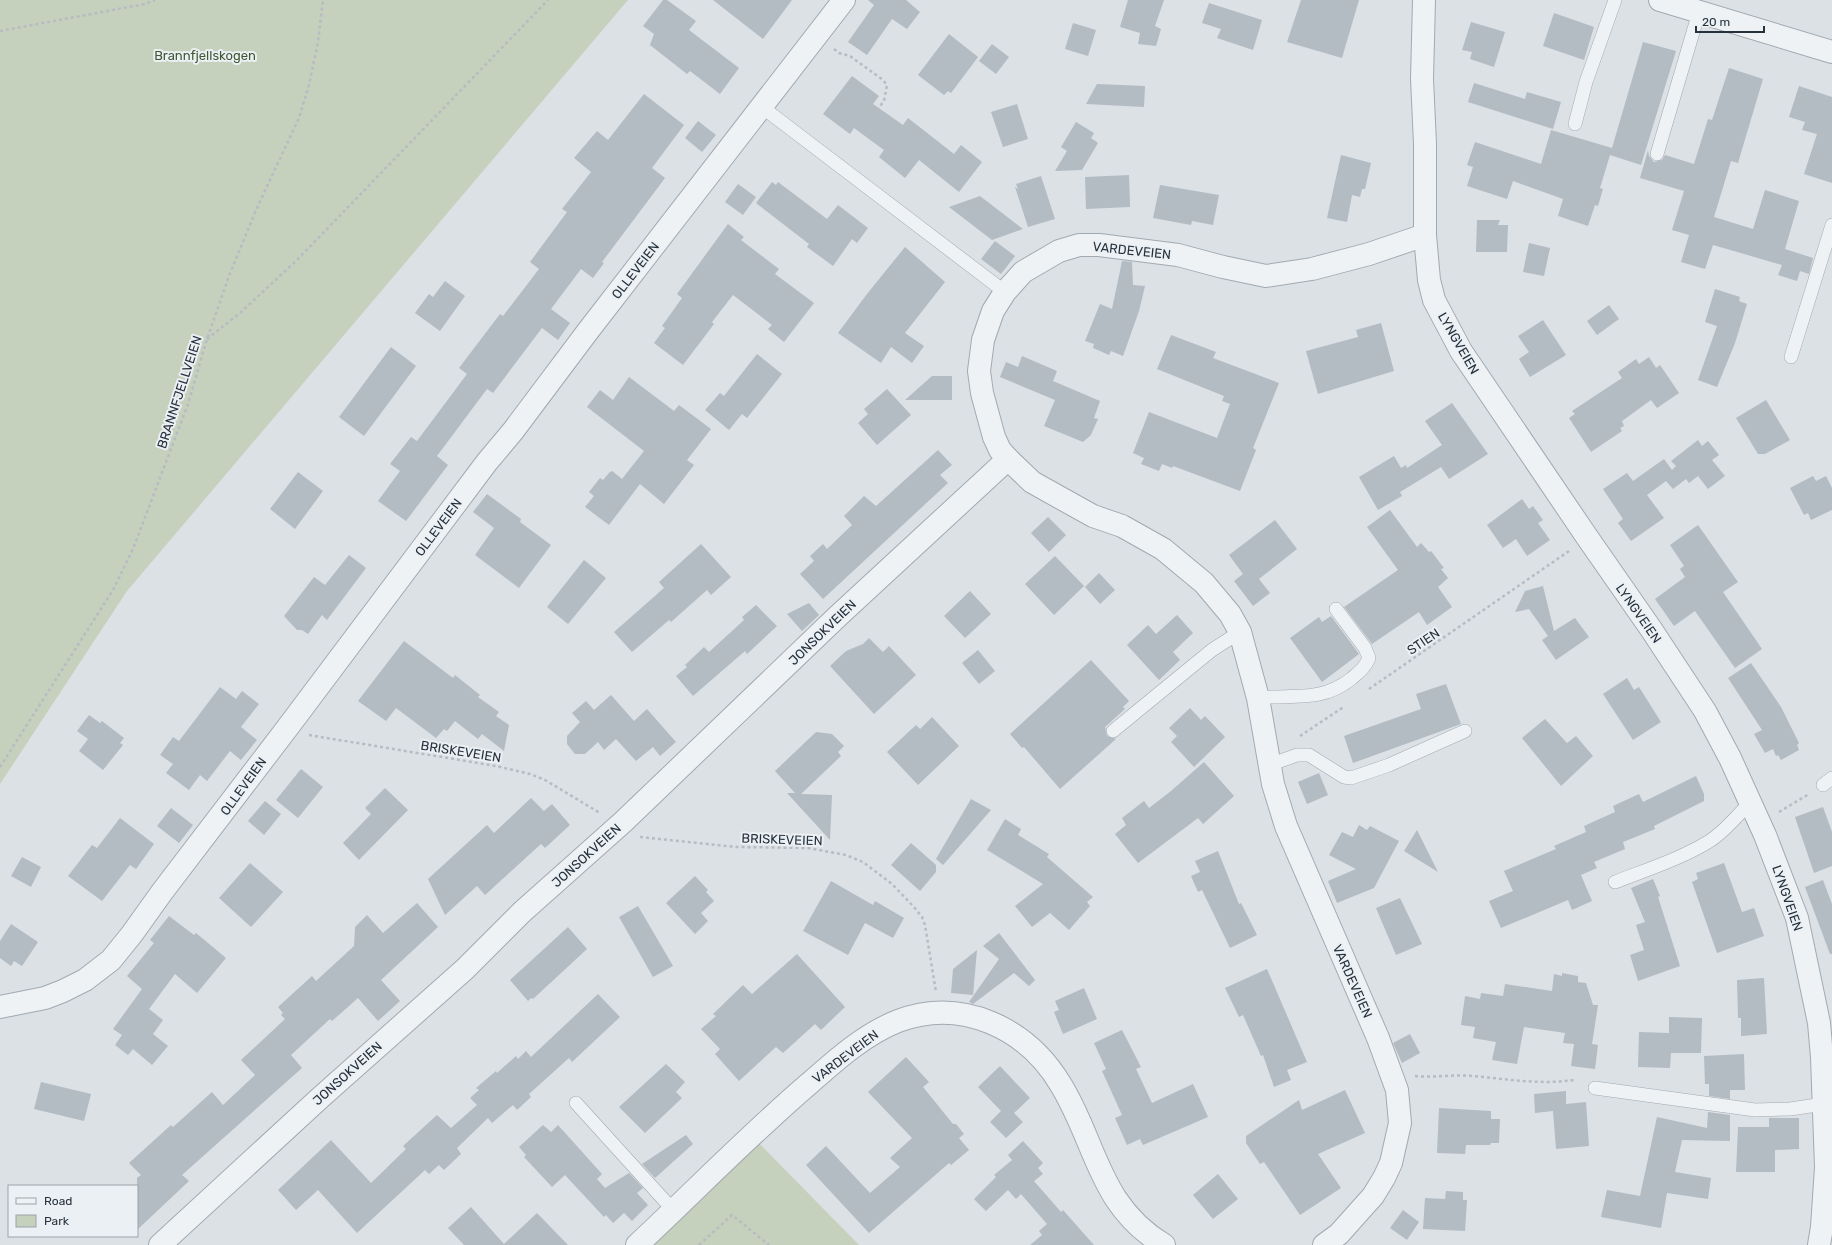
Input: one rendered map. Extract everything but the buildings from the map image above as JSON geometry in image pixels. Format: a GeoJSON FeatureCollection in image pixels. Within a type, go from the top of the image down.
{"type":"FeatureCollection","features":[{"type":"Feature","properties":{"kind":"street","name":"OLLEVEIEN"},"geometry":{"type":"LineString","coordinates":[[0,1007],[45,998],[63,991],[85,980],[111,960],[487,462],[513,431],[592,326],[844,0]]}},
{"type":"Feature","properties":{"kind":"street","name":"LYNGVEIEN"},"geometry":{"type":"LineString","coordinates":[[1424,0],[1422,79],[1425,144],[1425,235],[1429,280],[1434,300],[1461,351],[1651,629],[1705,711],[1751,802],[1795,913],[1825,1021],[1822,1057],[1826,1167],[1825,1233]]}},
{"type":"Feature","properties":{"kind":"street"},"geometry":{"type":"LineString","coordinates":[[1660,0],[1832,52]]}},
{"type":"Feature","properties":{"kind":"street","name":"VARDEVEIEN"},"geometry":{"type":"LineString","coordinates":[[1324,1245],[1339,1234],[1373,1196],[1387,1173],[1391,1163],[1400,1123],[1395,1081],[1381,1044],[1286,826],[1273,784],[1258,698],[1240,632],[1230,614],[1204,583],[1163,549],[1122,526],[1094,516],[1032,482],[1008,459],[1000,450],[994,437],[982,393],[979,371],[983,340],[993,311],[1005,292],[1023,272],[1059,251],[1079,245],[1099,244],[1178,255],[1223,267],[1266,276],[1312,269],[1340,262],[1425,235]]}},
{"type":"Feature","properties":{"kind":"street","name":"JONSOKVEIEN"},"geometry":{"type":"LineString","coordinates":[[160,1245],[321,1096],[465,969],[522,912],[620,825],[838,616],[1008,459]]}},
{"type":"Feature","properties":{"kind":"street","name":"VARDEVEIEN"},"geometry":{"type":"LineString","coordinates":[[637,1245],[785,1104],[850,1050],[875,1033],[897,1021],[921,1014],[938,1012],[957,1012],[996,1024],[1013,1034],[1047,1064],[1069,1098],[1098,1168],[1125,1214],[1152,1242]]}},
{"type":"Feature","properties":{"kind":"lane"},"geometry":{"type":"LineString","coordinates":[[1574,124],[1586,82],[1615,0]]}},
{"type":"Feature","properties":{"kind":"lane"},"geometry":{"type":"LineString","coordinates":[[1657,154],[1699,12]]}},
{"type":"Feature","properties":{"kind":"lane"},"geometry":{"type":"LineString","coordinates":[[762,107],[1005,292]]}},
{"type":"Feature","properties":{"kind":"lane"},"geometry":{"type":"LineString","coordinates":[[1791,357],[1832,225]]}},
{"type":"Feature","properties":{"kind":"lane"},"geometry":{"type":"LineString","coordinates":[[1258,698],[1314,696],[1339,688],[1365,667],[1369,658],[1365,648],[1336,610]]}},
{"type":"Feature","properties":{"kind":"lane"},"geometry":{"type":"LineString","coordinates":[[1113,731],[1226,639],[1240,632]]}},
{"type":"Feature","properties":{"kind":"lane"},"geometry":{"type":"LineString","coordinates":[[1269,761],[1297,755],[1309,755],[1344,777],[1351,778],[1389,765],[1465,731]]}},
{"type":"Feature","properties":{"kind":"lane"},"geometry":{"type":"LineString","coordinates":[[1615,882],[1684,854],[1708,841],[1720,833],[1751,802]]}},
{"type":"Feature","properties":{"kind":"lane"},"geometry":{"type":"LineString","coordinates":[[1595,1088],[1755,1110],[1790,1109],[1824,1104]]}},
{"type":"Feature","properties":{"kind":"lane"},"geometry":{"type":"LineString","coordinates":[[576,1103],[674,1211]]}},
{"type":"Feature","properties":{"kind":"path"},"geometry":{"type":"LineString","coordinates":[[0,31],[145,4],[155,0]]}},
{"type":"Feature","properties":{"kind":"path","name":"BRANNFJELLVEIEN"},"geometry":{"type":"LineString","coordinates":[[0,767],[113,590],[127,564],[188,404],[207,339],[229,276],[256,210],[298,118],[309,85],[318,42],[323,0]]}},
{"type":"Feature","properties":{"kind":"path"},"geometry":{"type":"LineString","coordinates":[[207,339],[240,313],[297,260],[548,0]]}},
{"type":"Feature","properties":{"kind":"path"},"geometry":{"type":"LineString","coordinates":[[833,49],[839,53],[850,56],[883,80],[887,85],[884,101],[876,111]]}},
{"type":"Feature","properties":{"kind":"path","name":"STIEN"},"geometry":{"type":"LineString","coordinates":[[1367,691],[1559,559],[1587,537]]}},
{"type":"Feature","properties":{"kind":"path"},"geometry":{"type":"LineString","coordinates":[[1269,761],[1347,704]]}},
{"type":"Feature","properties":{"kind":"path","name":"BRISKEVEIEN"},"geometry":{"type":"LineString","coordinates":[[288,727],[313,737],[496,766],[530,774],[545,780],[600,812],[637,836],[736,848],[808,848],[833,851],[863,862],[892,884],[922,917],[925,925],[938,1012]]}},
{"type":"Feature","properties":{"kind":"path"},"geometry":{"type":"LineString","coordinates":[[1778,812],[1792,804]]}},
{"type":"Feature","properties":{"kind":"path"},"geometry":{"type":"LineString","coordinates":[[1395,1081],[1415,1076],[1434,1078],[1471,1076],[1533,1082],[1574,1080]]}},
{"type":"Feature","properties":{"kind":"path"},"geometry":{"type":"LineString","coordinates":[[699,1245],[732,1215],[769,1245]]}},
{"type":"Feature","properties":{"kind":"green space","name":"Brannfjellskogen"},"geometry":{"type":"Polygon","coordinates":[[[0,0],[628,0],[127,591],[0,784],[0,0]]]}},
{"type":"Feature","properties":{"kind":"green space"},"geometry":{"type":"Polygon","coordinates":[[[750,1134],[859,1245],[625,1245],[750,1134]]]}}]}
